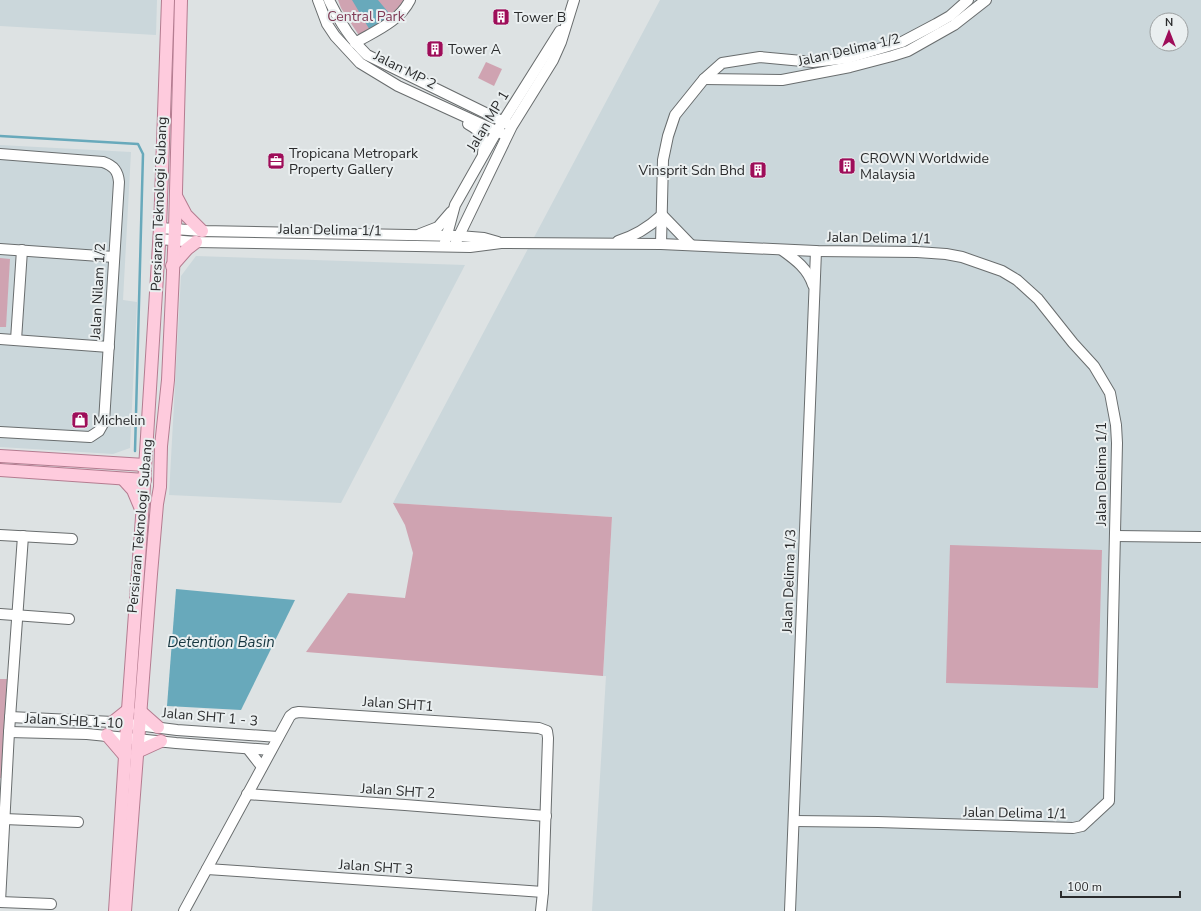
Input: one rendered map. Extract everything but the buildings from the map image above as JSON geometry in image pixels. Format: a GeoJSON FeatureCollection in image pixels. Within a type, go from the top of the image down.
{"type":"FeatureCollection","features":[{"type":"Feature","properties":{"kind":"main road","name":"Persiaran Teknologi Subang"},"geometry":{"type":"LineString","coordinates":[[124,911],[142,517],[148,472],[146,448],[159,233],[168,0]]}},
{"type":"Feature","properties":{"kind":"main road","name":"Persiaran Teknologi Subang"},"geometry":{"type":"LineString","coordinates":[[134,710],[160,487],[161,446],[168,380],[181,0]]}},
{"type":"Feature","properties":{"kind":"main road"},"geometry":{"type":"LineString","coordinates":[[175,195],[186,215],[202,231]]}},
{"type":"Feature","properties":{"kind":"main road"},"geometry":{"type":"LineString","coordinates":[[172,266],[187,249],[196,242]]}},
{"type":"Feature","properties":{"kind":"main road"},"geometry":{"type":"LineString","coordinates":[[0,470],[124,479],[148,472],[161,446]]}},
{"type":"Feature","properties":{"kind":"main road"},"geometry":{"type":"LineString","coordinates":[[121,464],[138,456],[146,448]]}},
{"type":"Feature","properties":{"kind":"main road"},"geometry":{"type":"LineString","coordinates":[[0,456],[121,464],[148,472],[156,479],[157,504]]}},
{"type":"Feature","properties":{"kind":"main road"},"geometry":{"type":"LineString","coordinates":[[124,479],[137,497],[142,517]]}},
{"type":"Feature","properties":{"kind":"main road"},"geometry":{"type":"LineString","coordinates":[[113,722],[134,710],[158,727]]}},
{"type":"Feature","properties":{"kind":"main road"},"geometry":{"type":"LineString","coordinates":[[107,736],[131,754],[161,741]]}},
{"type":"Feature","properties":{"kind":"main road","name":"Persiaran Teknologi Subang"},"geometry":{"type":"LineString","coordinates":[[115,911],[131,754]]}},
{"type":"Feature","properties":{"kind":"street","name":"Jalan MP 2"},"geometry":{"type":"LineString","coordinates":[[318,0],[327,24],[335,36],[360,63],[398,86],[507,136]]}},
{"type":"Feature","properties":{"kind":"street","name":"Jalan MP 2"},"geometry":{"type":"LineString","coordinates":[[328,0],[338,20],[355,43],[367,55],[507,124]]}},
{"type":"Feature","properties":{"kind":"street"},"geometry":{"type":"LineString","coordinates":[[355,43],[382,28],[400,15],[410,0]]}},
{"type":"Feature","properties":{"kind":"street","name":"Jalan MP 1"},"geometry":{"type":"LineString","coordinates":[[448,243],[455,205],[497,131],[507,124],[570,16],[574,0]]}},
{"type":"Feature","properties":{"kind":"street","name":"Jalan Delima 1/2"},"geometry":{"type":"LineString","coordinates":[[661,244],[663,160],[668,136],[675,115],[704,79],[722,63],[760,57],[813,62],[848,58],[902,42],[950,16],[968,0]]}},
{"type":"Feature","properties":{"kind":"street","name":"Jalan Delima 1/2"},"geometry":{"type":"LineString","coordinates":[[704,79],[782,80],[850,67],[892,56],[908,51],[954,25],[986,0]]}},
{"type":"Feature","properties":{"kind":"street"},"geometry":{"type":"LineString","coordinates":[[422,96],[442,110],[480,130],[485,145],[482,159]]}},
{"type":"Feature","properties":{"kind":"street","name":"Jalan MP 1"},"geometry":{"type":"LineString","coordinates":[[459,236],[507,136],[507,124]]}},
{"type":"Feature","properties":{"kind":"street","name":"Jalan Nilam 1/2"},"geometry":{"type":"LineString","coordinates":[[0,154],[104,162],[112,165],[118,175],[119,182],[104,422],[99,431],[90,437],[0,432]]}},
{"type":"Feature","properties":{"kind":"street"},"geometry":{"type":"LineString","coordinates":[[416,236],[438,227],[449,216],[455,205]]}},
{"type":"Feature","properties":{"kind":"street"},"geometry":{"type":"LineString","coordinates":[[606,244],[637,234],[662,215],[691,245]]}},
{"type":"Feature","properties":{"kind":"street"},"geometry":{"type":"LineString","coordinates":[[467,219],[473,230],[484,238]]}},
{"type":"Feature","properties":{"kind":"street","name":"Jalan Delima 1/1"},"geometry":{"type":"LineString","coordinates":[[159,233],[174,234],[202,231],[416,236],[470,247],[501,243],[661,244],[782,250],[916,252],[946,254],[962,257],[1002,271],[1017,280],[1038,299],[1073,343],[1094,366],[1110,393],[1116,425],[1117,443],[1109,801],[1082,826],[1073,828],[794,821]]}},
{"type":"Feature","properties":{"kind":"street","name":"Jalan Delima 1/1"},"geometry":{"type":"LineString","coordinates":[[174,234],[196,242],[448,243],[459,236],[484,238],[501,243]]}},
{"type":"Feature","properties":{"kind":"street"},"geometry":{"type":"LineString","coordinates":[[0,249],[114,257]]}},
{"type":"Feature","properties":{"kind":"street"},"geometry":{"type":"LineString","coordinates":[[16,340],[22,250]]}},
{"type":"Feature","properties":{"kind":"street"},"geometry":{"type":"LineString","coordinates":[[782,250],[798,261],[810,276],[814,289]]}},
{"type":"Feature","properties":{"kind":"street","name":"Jalan Delima 1/3"},"geometry":{"type":"LineString","coordinates":[[790,911],[816,251]]}},
{"type":"Feature","properties":{"kind":"street"},"geometry":{"type":"LineString","coordinates":[[0,339],[109,347]]}},
{"type":"Feature","properties":{"kind":"street"},"geometry":{"type":"LineString","coordinates":[[0,535],[72,539]]}},
{"type":"Feature","properties":{"kind":"street"},"geometry":{"type":"LineString","coordinates":[[23,536],[9,732],[0,902],[51,904]]}},
{"type":"Feature","properties":{"kind":"street"},"geometry":{"type":"LineString","coordinates":[[1115,536],[1201,537]]}},
{"type":"Feature","properties":{"kind":"street"},"geometry":{"type":"LineString","coordinates":[[0,614],[69,619]]}},
{"type":"Feature","properties":{"kind":"street","name":"Jalan SHT1"},"geometry":{"type":"LineString","coordinates":[[184,911],[290,716],[299,712],[539,728],[547,731],[546,816],[541,911]]}},
{"type":"Feature","properties":{"kind":"street","name":"Jalan SHB 1-10"},"geometry":{"type":"LineString","coordinates":[[10,717],[133,724]]}},
{"type":"Feature","properties":{"kind":"street"},"geometry":{"type":"LineString","coordinates":[[43,732],[44,718]]}},
{"type":"Feature","properties":{"kind":"street"},"geometry":{"type":"LineString","coordinates":[[87,734],[88,721]]}},
{"type":"Feature","properties":{"kind":"street","name":"Jalan SHT 1 - 3"},"geometry":{"type":"LineString","coordinates":[[133,724],[208,732],[278,737]]}},
{"type":"Feature","properties":{"kind":"street","name":"Jalan SHB 1-10"},"geometry":{"type":"LineString","coordinates":[[9,732],[87,734],[132,738]]}},
{"type":"Feature","properties":{"kind":"street","name":"Jalan SHT 1 - 3"},"geometry":{"type":"LineString","coordinates":[[132,738],[271,750]]}},
{"type":"Feature","properties":{"kind":"street"},"geometry":{"type":"LineString","coordinates":[[248,749],[262,767]]}},
{"type":"Feature","properties":{"kind":"street","name":"Jalan SHT 2"},"geometry":{"type":"LineString","coordinates":[[247,794],[546,816]]}},
{"type":"Feature","properties":{"kind":"street"},"geometry":{"type":"LineString","coordinates":[[4,818],[78,822]]}},
{"type":"Feature","properties":{"kind":"street","name":"Jalan SHT 3"},"geometry":{"type":"LineString","coordinates":[[207,869],[543,892]]}},
{"type":"Feature","properties":{"kind":"shaded area"},"geometry":{"type":"Polygon","coordinates":[[[0,0],[157,0],[156,35],[0,26],[0,0]]]}},
{"type":"Feature","properties":{"kind":"shaded area"},"geometry":{"type":"Polygon","coordinates":[[[660,0],[1201,0],[1201,911],[592,911],[606,676],[603,676],[612,517],[393,503],[660,0]]]}},
{"type":"Feature","properties":{"kind":"shaded area"},"geometry":{"type":"Polygon","coordinates":[[[0,145],[131,152],[123,300],[137,302],[130,448],[113,454],[0,447],[0,145]]]}},
{"type":"Feature","properties":{"kind":"shaded area"},"geometry":{"type":"Polygon","coordinates":[[[196,256],[465,265],[341,503],[169,495],[181,276],[196,256]]]}},
{"type":"Feature","properties":{"kind":"green space","name":"Central Park"},"geometry":{"type":"Polygon","coordinates":[[[338,0],[406,0],[393,18],[360,37],[341,8],[338,0]]]}},
{"type":"Feature","properties":{"kind":"green space"},"geometry":{"type":"Polygon","coordinates":[[[486,62],[502,69],[494,86],[478,78],[486,62]]]}},
{"type":"Feature","properties":{"kind":"green space"},"geometry":{"type":"Polygon","coordinates":[[[0,258],[10,259],[6,327],[0,327],[0,258]]]}},
{"type":"Feature","properties":{"kind":"green space"},"geometry":{"type":"Polygon","coordinates":[[[393,503],[612,517],[603,676],[306,652],[348,593],[405,598],[413,553],[405,525],[393,503]]]}},
{"type":"Feature","properties":{"kind":"green space"},"geometry":{"type":"Polygon","coordinates":[[[950,545],[1102,550],[1098,688],[946,683],[950,545]]]}},
{"type":"Feature","properties":{"kind":"green space"},"geometry":{"type":"Polygon","coordinates":[[[0,679],[7,679],[1,778],[0,778],[0,679]]]}},
{"type":"Feature","properties":{"kind":"water"},"geometry":{"type":"Polygon","coordinates":[[[352,0],[378,0],[393,18],[371,32],[352,0]]]}},
{"type":"Feature","properties":{"kind":"water","name":"Detention Basin"},"geometry":{"type":"Polygon","coordinates":[[[176,589],[295,600],[241,710],[167,706],[176,589]]]}},
{"type":"Feature","properties":{"kind":"waterway"},"geometry":{"type":"LineString","coordinates":[[0,136],[138,144],[143,154],[135,451]]}},
{"type":"Feature","properties":{"kind":"place","name":"Tower B"},"geometry":{"type":"Point","coordinates":[501,17]}},
{"type":"Feature","properties":{"kind":"place","name":"Tower A"},"geometry":{"type":"Point","coordinates":[435,49]}},
{"type":"Feature","properties":{"kind":"place","name":"Tropicana Metropark Property Gallery"},"geometry":{"type":"Point","coordinates":[276,161]}},
{"type":"Feature","properties":{"kind":"place","name":"CROWN Worldwide Malaysia"},"geometry":{"type":"Point","coordinates":[847,166]}},
{"type":"Feature","properties":{"kind":"place","name":"Vinsprit Sdn Bhd"},"geometry":{"type":"Point","coordinates":[758,170]}},
{"type":"Feature","properties":{"kind":"place","name":"Michelin"},"geometry":{"type":"Point","coordinates":[80,420]}}]}
